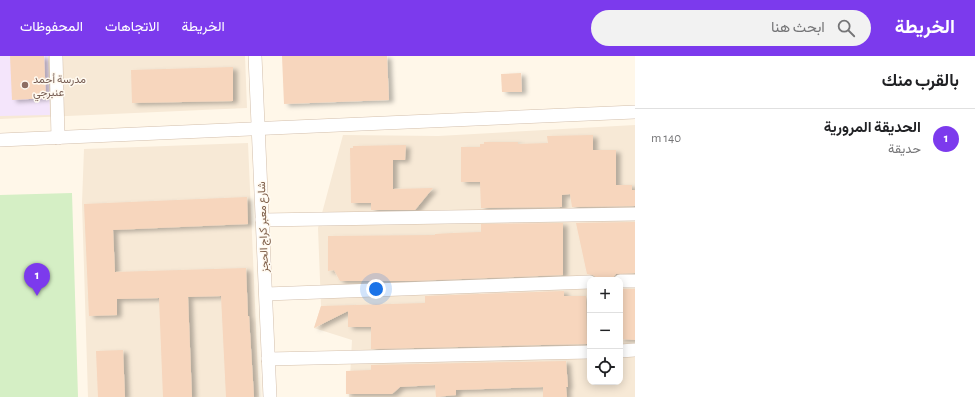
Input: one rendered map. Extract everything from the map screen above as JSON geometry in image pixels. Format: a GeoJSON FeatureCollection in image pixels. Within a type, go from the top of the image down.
{"type":"FeatureCollection","features":[{"type":"Feature","properties":{"kind":"street"},"geometry":{"type":"LineString","coordinates":[[56,56],[58,138]]}},
{"type":"Feature","properties":{"kind":"street","name":"شارع معبر كراج الحجز"},"geometry":{"type":"LineString","coordinates":[[256,56],[270,397]]}},
{"type":"Feature","properties":{"kind":"street"},"geometry":{"type":"LineString","coordinates":[[0,140],[258,130],[635,112]]}},
{"type":"Feature","properties":{"kind":"street"},"geometry":{"type":"LineString","coordinates":[[262,220],[635,214]]}},
{"type":"Feature","properties":{"kind":"street"},"geometry":{"type":"LineString","coordinates":[[623,281],[635,280]]}},
{"type":"Feature","properties":{"kind":"street"},"geometry":{"type":"LineString","coordinates":[[266,294],[587,282]]}},
{"type":"Feature","properties":{"kind":"street"},"geometry":{"type":"LineString","coordinates":[[623,351],[635,350]]}},
{"type":"Feature","properties":{"kind":"street"},"geometry":{"type":"LineString","coordinates":[[268,359],[587,352]]}},
{"type":"Feature","properties":{"kind":"shaded area"},"geometry":{"type":"Polygon","coordinates":[[[0,56],[245,56],[247,108],[0,119],[0,56]]]}},
{"type":"Feature","properties":{"kind":"shaded area","name":"مدرسة أحمد عنبرجي"},"geometry":{"type":"Polygon","coordinates":[[[0,56],[48,56],[50,115],[0,116],[0,56]]]}},
{"type":"Feature","properties":{"kind":"shaded area"},"geometry":{"type":"Polygon","coordinates":[[[635,125],[635,397],[349,397],[352,340],[314,328],[321,306],[318,228],[343,135],[438,136],[635,125]]]}},
{"type":"Feature","properties":{"kind":"shaded area"},"geometry":{"type":"Polygon","coordinates":[[[248,143],[259,397],[88,397],[82,203],[84,149],[248,143]]]}},
{"type":"Feature","properties":{"kind":"green space"},"geometry":{"type":"Polygon","coordinates":[[[72,193],[78,397],[0,397],[0,195],[72,193]]]}},
{"type":"Feature","properties":{"kind":"building"},"geometry":{"type":"Polygon","coordinates":[[[10,56],[44,56],[46,98],[12,100],[10,56]]]}},
{"type":"Feature","properties":{"kind":"building"},"geometry":{"type":"Polygon","coordinates":[[[282,56],[387,56],[389,100],[284,104],[282,56]]]}},
{"type":"Feature","properties":{"kind":"building"},"geometry":{"type":"Polygon","coordinates":[[[233,67],[233,101],[132,103],[131,70],[233,67]]]}},
{"type":"Feature","properties":{"kind":"building"},"geometry":{"type":"Polygon","coordinates":[[[521,73],[522,92],[502,92],[501,74],[521,73]]]}},
{"type":"Feature","properties":{"kind":"building"},"geometry":{"type":"Polygon","coordinates":[[[593,135],[593,150],[616,150],[616,185],[632,185],[632,190],[635,190],[635,206],[572,207],[570,194],[562,195],[562,207],[481,208],[480,182],[461,182],[461,147],[480,147],[480,144],[484,144],[484,142],[518,142],[518,144],[548,143],[547,136],[593,135]]]}},
{"type":"Feature","properties":{"kind":"building"},"geometry":{"type":"Polygon","coordinates":[[[406,145],[405,160],[393,160],[393,189],[433,188],[415,210],[371,210],[371,203],[351,203],[350,148],[353,148],[353,146],[406,145]]]}},
{"type":"Feature","properties":{"kind":"building"},"geometry":{"type":"Polygon","coordinates":[[[247,197],[248,224],[113,230],[115,272],[246,268],[254,397],[226,397],[221,296],[188,297],[192,397],[163,397],[159,298],[117,299],[117,315],[89,316],[84,204],[247,197]]]}},
{"type":"Feature","properties":{"kind":"building"},"geometry":{"type":"Polygon","coordinates":[[[635,222],[635,273],[616,274],[614,277],[596,277],[587,274],[576,223],[635,222]]]}},
{"type":"Feature","properties":{"kind":"building"},"geometry":{"type":"Polygon","coordinates":[[[563,223],[563,275],[411,281],[340,281],[334,270],[328,271],[328,236],[435,235],[481,232],[481,224],[563,223]]]}},
{"type":"Feature","properties":{"kind":"building"},"geometry":{"type":"Polygon","coordinates":[[[623,289],[635,289],[635,340],[623,339],[623,289]]]}},
{"type":"Feature","properties":{"kind":"building"},"geometry":{"type":"Polygon","coordinates":[[[564,291],[564,296],[586,296],[587,344],[371,349],[371,327],[348,327],[348,311],[314,328],[321,306],[425,303],[425,296],[564,291]]]}},
{"type":"Feature","properties":{"kind":"building"},"geometry":{"type":"Polygon","coordinates":[[[123,350],[125,397],[98,397],[96,351],[123,350]]]}},
{"type":"Feature","properties":{"kind":"building"},"geometry":{"type":"Polygon","coordinates":[[[566,361],[568,387],[566,387],[567,397],[543,397],[543,387],[456,390],[456,395],[436,397],[435,385],[400,387],[392,394],[346,394],[346,371],[371,370],[371,365],[566,361]]]}},
{"type":"Feature","properties":{"kind":"place","name":"مدرسة أحمد عنبرجي"},"geometry":{"type":"Point","coordinates":[25,85]}},
{"type":"Feature","properties":{"kind":"place","name":"الحديقة المرورية"},"geometry":{"type":"Point","coordinates":[37,296]}}]}
